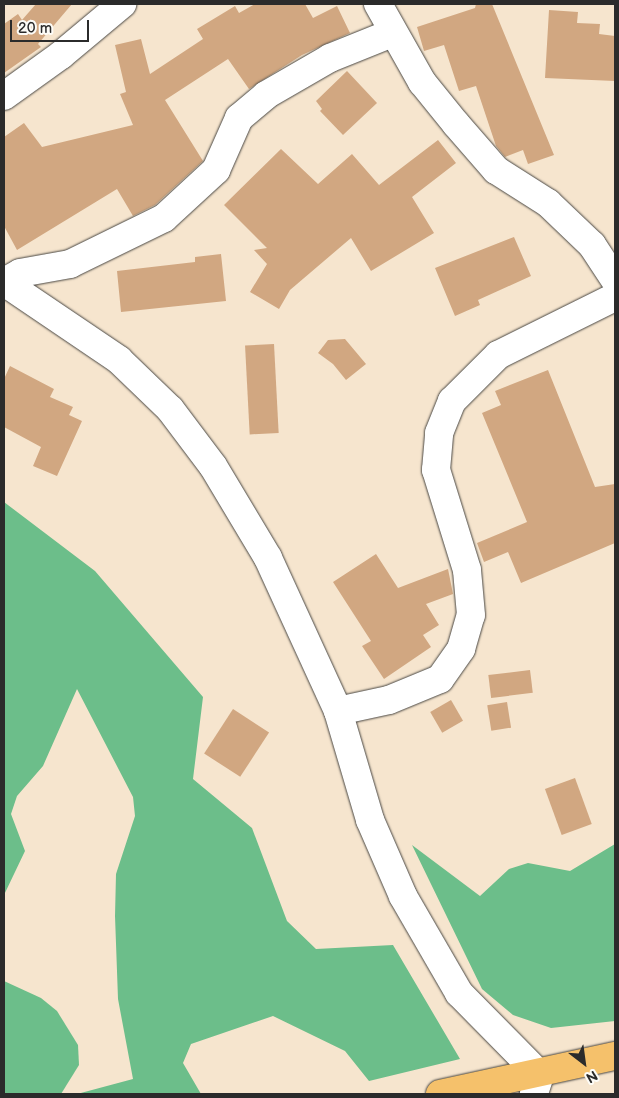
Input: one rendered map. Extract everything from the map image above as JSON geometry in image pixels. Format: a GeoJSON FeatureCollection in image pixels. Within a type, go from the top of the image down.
{"type":"FeatureCollection","features":[{"type":"Feature","properties":{"kind":"highway"},"geometry":{"type":"LineString","coordinates":[[440,1094],[537,1084],[615,1056]]}},
{"type":"Feature","properties":{"kind":"street"},"geometry":{"type":"LineString","coordinates":[[4,96],[61,55],[122,4]]}},
{"type":"Feature","properties":{"kind":"street"},"geometry":{"type":"LineString","coordinates":[[378,4],[392,33],[422,82],[496,170],[548,203],[592,245],[615,280]]}},
{"type":"Feature","properties":{"kind":"street"},"geometry":{"type":"LineString","coordinates":[[392,33],[330,58],[266,95],[239,118],[216,170],[164,218],[70,264],[20,273],[4,282],[118,360],[175,416],[213,466],[268,558],[338,711],[370,820],[403,896],[459,993],[537,1084]]}},
{"type":"Feature","properties":{"kind":"street"},"geometry":{"type":"LineString","coordinates":[[338,711],[389,700],[440,679],[462,649],[471,615],[467,570],[436,470],[439,433],[452,401],[498,355],[615,297]]}},
{"type":"Feature","properties":{"kind":"green space"},"geometry":{"type":"Polygon","coordinates":[[[4,502],[95,571],[203,697],[193,779],[252,828],[287,921],[316,949],[393,945],[460,1059],[369,1081],[345,1051],[273,1016],[191,1044],[183,1063],[201,1094],[77,1094],[133,1079],[118,999],[115,916],[116,874],[135,816],[133,797],[77,689],[43,766],[17,796],[11,814],[25,851],[4,895],[4,502]]]}},
{"type":"Feature","properties":{"kind":"green space"},"geometry":{"type":"Polygon","coordinates":[[[615,844],[615,1021],[551,1028],[513,1015],[482,989],[412,845],[480,896],[509,869],[528,863],[570,871],[615,844]]]}},
{"type":"Feature","properties":{"kind":"green space"},"geometry":{"type":"Polygon","coordinates":[[[4,981],[41,998],[57,1011],[78,1045],[79,1065],[61,1094],[4,1094],[4,981]]]}},
{"type":"Feature","properties":{"kind":"building"},"geometry":{"type":"Polygon","coordinates":[[[36,4],[72,4],[38,44],[41,47],[4,73],[4,24],[18,14],[22,20],[36,4]]]}},
{"type":"Feature","properties":{"kind":"building"},"geometry":{"type":"Polygon","coordinates":[[[255,4],[305,4],[313,18],[337,6],[350,33],[302,55],[249,89],[228,59],[165,100],[203,161],[155,205],[133,216],[117,189],[17,250],[4,226],[4,137],[24,123],[42,147],[133,125],[120,94],[126,92],[115,45],[141,39],[150,74],[203,39],[197,29],[235,6],[239,13],[255,4]]]}},
{"type":"Feature","properties":{"kind":"building"},"geometry":{"type":"Polygon","coordinates":[[[476,4],[492,4],[554,155],[528,164],[523,150],[505,157],[496,146],[476,86],[459,91],[444,45],[424,51],[417,27],[475,8],[476,4]]]}},
{"type":"Feature","properties":{"kind":"building"},"geometry":{"type":"Polygon","coordinates":[[[549,10],[578,12],[577,23],[600,24],[599,34],[615,36],[615,81],[545,78],[549,10]]]}},
{"type":"Feature","properties":{"kind":"building"},"geometry":{"type":"Polygon","coordinates":[[[347,71],[377,103],[343,135],[320,111],[322,109],[316,101],[347,71]]]}},
{"type":"Feature","properties":{"kind":"building"},"geometry":{"type":"Polygon","coordinates":[[[438,140],[456,163],[412,197],[434,233],[371,271],[351,238],[290,290],[279,309],[250,292],[267,264],[254,250],[267,248],[224,205],[281,149],[318,184],[352,154],[379,185],[438,140]]]}},
{"type":"Feature","properties":{"kind":"building"},"geometry":{"type":"Polygon","coordinates":[[[514,237],[531,276],[478,300],[480,305],[455,316],[435,268],[514,237]]]}},
{"type":"Feature","properties":{"kind":"building"},"geometry":{"type":"Polygon","coordinates":[[[221,254],[226,301],[121,312],[117,271],[195,262],[195,257],[221,254]]]}},
{"type":"Feature","properties":{"kind":"building"},"geometry":{"type":"Polygon","coordinates":[[[345,339],[366,364],[346,380],[333,364],[318,353],[328,340],[345,339]]]}},
{"type":"Feature","properties":{"kind":"building"},"geometry":{"type":"Polygon","coordinates":[[[274,344],[279,433],[250,434],[245,346],[274,344]]]}},
{"type":"Feature","properties":{"kind":"building"},"geometry":{"type":"Polygon","coordinates":[[[10,366],[54,389],[50,397],[73,407],[69,415],[82,421],[57,476],[33,466],[41,447],[4,427],[4,379],[10,366]]]}},
{"type":"Feature","properties":{"kind":"building"},"geometry":{"type":"Polygon","coordinates":[[[548,370],[595,487],[615,484],[615,543],[521,583],[508,552],[484,562],[477,543],[527,522],[482,413],[501,405],[495,391],[548,370]]]}},
{"type":"Feature","properties":{"kind":"building"},"geometry":{"type":"Polygon","coordinates":[[[376,554],[398,588],[448,569],[453,594],[426,604],[439,625],[423,635],[431,647],[384,679],[362,646],[371,641],[333,582],[376,554]]]}},
{"type":"Feature","properties":{"kind":"building"},"geometry":{"type":"Polygon","coordinates":[[[530,670],[533,693],[491,698],[488,675],[530,670]]]}},
{"type":"Feature","properties":{"kind":"building"},"geometry":{"type":"Polygon","coordinates":[[[451,700],[463,721],[442,733],[430,712],[451,700]]]}},
{"type":"Feature","properties":{"kind":"building"},"geometry":{"type":"Polygon","coordinates":[[[507,702],[511,728],[491,731],[487,705],[507,702]]]}},
{"type":"Feature","properties":{"kind":"building"},"geometry":{"type":"Polygon","coordinates":[[[233,709],[269,732],[240,777],[204,753],[233,709]]]}},
{"type":"Feature","properties":{"kind":"building"},"geometry":{"type":"Polygon","coordinates":[[[575,778],[592,824],[562,835],[545,789],[575,778]]]}}]}
